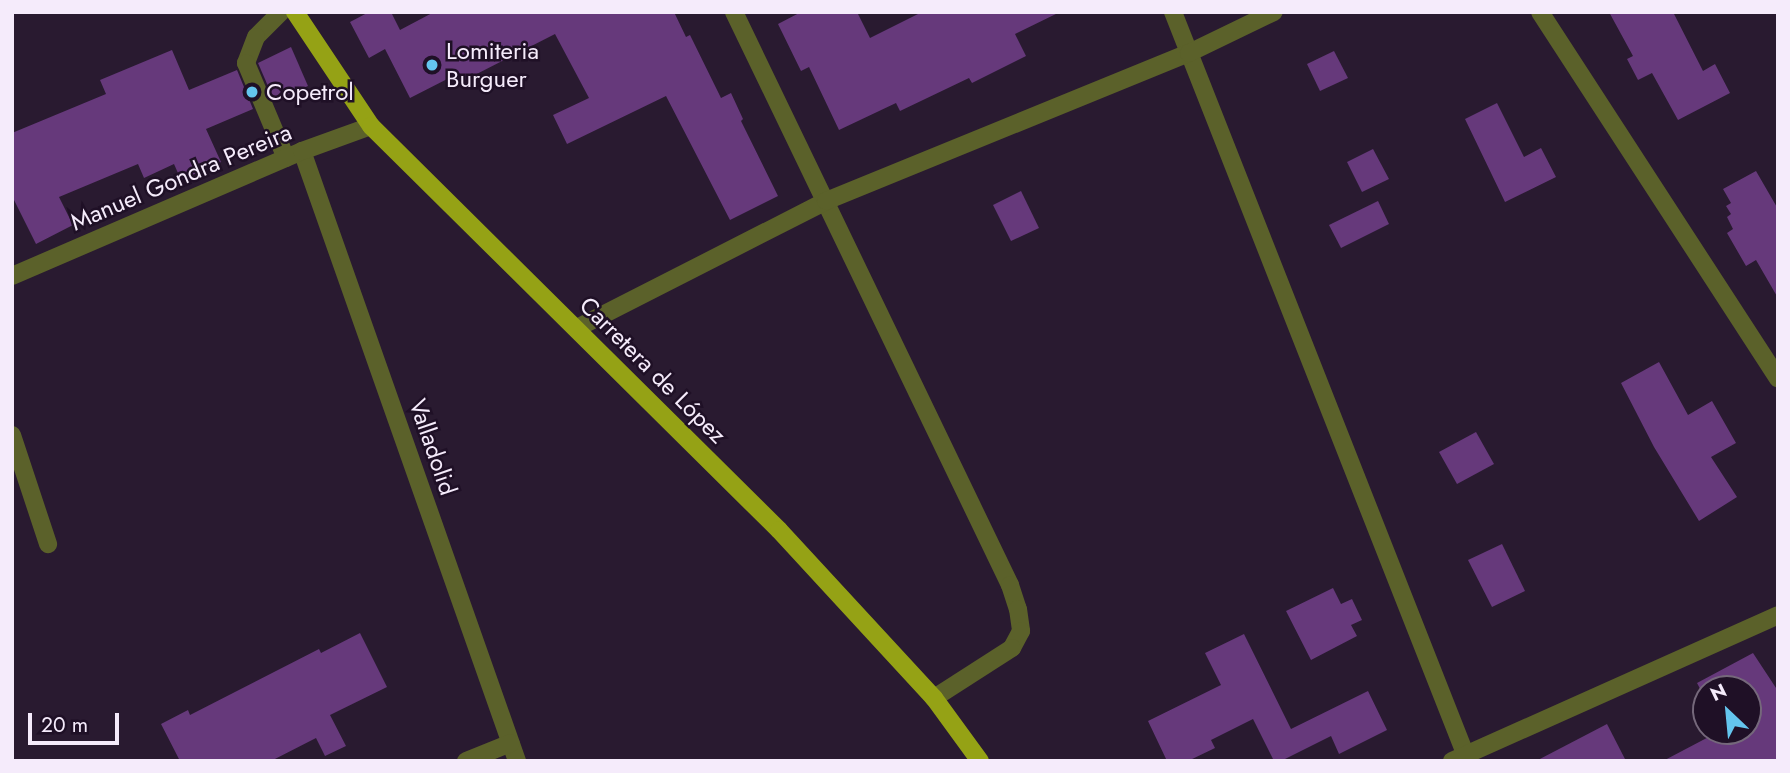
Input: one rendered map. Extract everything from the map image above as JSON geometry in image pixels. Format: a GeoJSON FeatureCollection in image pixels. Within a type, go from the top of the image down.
{"type":"FeatureCollection","features":[{"type":"Feature","properties":{"kind":"main road","name":"Carretera de López"},"geometry":{"type":"LineString","coordinates":[[295,12],[371,126],[779,530],[934,698],[980,761]]}},
{"type":"Feature","properties":{"kind":"street","name":"Valladolid"},"geometry":{"type":"LineString","coordinates":[[281,12],[256,37],[246,63],[294,154],[517,761]]}},
{"type":"Feature","properties":{"kind":"street"},"geometry":{"type":"LineString","coordinates":[[734,12],[1010,585],[1018,609],[1021,631],[1012,648],[934,698]]}},
{"type":"Feature","properties":{"kind":"street"},"geometry":{"type":"LineString","coordinates":[[1173,12],[1462,759],[1778,615]]}},
{"type":"Feature","properties":{"kind":"street"},"geometry":{"type":"LineString","coordinates":[[577,328],[826,201],[1189,52],[1274,12]]}},
{"type":"Feature","properties":{"kind":"street"},"geometry":{"type":"LineString","coordinates":[[1540,12],[1778,379]]}},
{"type":"Feature","properties":{"kind":"street","name":"Manuel Gondra Pereira"},"geometry":{"type":"LineString","coordinates":[[12,276],[294,154],[371,126]]}},
{"type":"Feature","properties":{"kind":"street"},"geometry":{"type":"LineString","coordinates":[[12,435],[48,544]]}},
{"type":"Feature","properties":{"kind":"street"},"geometry":{"type":"LineString","coordinates":[[466,761],[511,743]]}},
{"type":"Feature","properties":{"kind":"building"},"geometry":{"type":"Polygon","coordinates":[[[369,12],[391,12],[400,30],[434,12],[674,12],[686,37],[690,35],[721,98],[731,93],[743,119],[741,121],[778,196],[730,220],[666,96],[567,144],[553,115],[589,98],[555,34],[463,81],[459,73],[410,98],[385,49],[369,58],[350,22],[369,12]]]}},
{"type":"Feature","properties":{"kind":"building"},"geometry":{"type":"Polygon","coordinates":[[[801,12],[857,12],[870,38],[922,12],[1060,12],[1015,34],[1026,56],[972,83],[969,78],[900,111],[896,103],[839,130],[809,67],[801,71],[778,24],[801,12]]]}},
{"type":"Feature","properties":{"kind":"building"},"geometry":{"type":"Polygon","coordinates":[[[1609,12],[1673,12],[1703,71],[1715,64],[1730,93],[1678,120],[1652,73],[1638,80],[1627,59],[1633,56],[1609,12]]]}},
{"type":"Feature","properties":{"kind":"building"},"geometry":{"type":"Polygon","coordinates":[[[291,47],[308,86],[274,100],[258,63],[291,47]]]}},
{"type":"Feature","properties":{"kind":"building"},"geometry":{"type":"Polygon","coordinates":[[[172,50],[189,90],[237,70],[253,109],[206,129],[221,162],[181,180],[174,164],[144,178],[138,164],[59,197],[73,225],[36,244],[12,196],[12,133],[106,94],[100,80],[172,50]]]}},
{"type":"Feature","properties":{"kind":"building"},"geometry":{"type":"Polygon","coordinates":[[[1334,51],[1348,78],[1320,91],[1307,64],[1334,51]]]}},
{"type":"Feature","properties":{"kind":"building"},"geometry":{"type":"Polygon","coordinates":[[[1497,103],[1524,157],[1541,148],[1556,177],[1505,202],[1465,119],[1497,103]]]}},
{"type":"Feature","properties":{"kind":"building"},"geometry":{"type":"Polygon","coordinates":[[[1373,149],[1389,179],[1362,192],[1347,162],[1373,149]]]}},
{"type":"Feature","properties":{"kind":"building"},"geometry":{"type":"Polygon","coordinates":[[[1756,171],[1778,209],[1778,298],[1756,260],[1746,266],[1727,233],[1733,229],[1727,217],[1731,214],[1726,206],[1731,203],[1723,189],[1756,171]]]}},
{"type":"Feature","properties":{"kind":"building"},"geometry":{"type":"Polygon","coordinates":[[[1021,191],[1039,228],[1011,241],[993,205],[1021,191]]]}},
{"type":"Feature","properties":{"kind":"building"},"geometry":{"type":"Polygon","coordinates":[[[1378,201],[1389,224],[1341,248],[1329,225],[1378,201]]]}},
{"type":"Feature","properties":{"kind":"building"},"geometry":{"type":"Polygon","coordinates":[[[1659,362],[1688,415],[1712,401],[1736,443],[1711,457],[1737,497],[1699,521],[1654,447],[1621,383],[1659,362]]]}},
{"type":"Feature","properties":{"kind":"building"},"geometry":{"type":"Polygon","coordinates":[[[1476,432],[1494,464],[1457,484],[1439,452],[1476,432]]]}},
{"type":"Feature","properties":{"kind":"building"},"geometry":{"type":"Polygon","coordinates":[[[1502,544],[1525,591],[1492,607],[1468,560],[1502,544]]]}},
{"type":"Feature","properties":{"kind":"building"},"geometry":{"type":"Polygon","coordinates":[[[1333,588],[1341,604],[1352,599],[1362,620],[1351,625],[1357,636],[1311,660],[1286,611],[1333,588]]]}},
{"type":"Feature","properties":{"kind":"building"},"geometry":{"type":"Polygon","coordinates":[[[360,633],[387,687],[330,715],[346,746],[325,756],[316,738],[271,761],[180,761],[161,724],[188,710],[190,715],[319,649],[321,653],[360,633]]]}},
{"type":"Feature","properties":{"kind":"building"},"geometry":{"type":"Polygon","coordinates":[[[1244,634],[1291,729],[1368,691],[1387,730],[1339,754],[1331,736],[1281,761],[1274,761],[1253,719],[1211,740],[1215,748],[1188,761],[1167,761],[1148,721],[1221,685],[1205,653],[1244,634]]]}},
{"type":"Feature","properties":{"kind":"building"},"geometry":{"type":"Polygon","coordinates":[[[1753,653],[1778,691],[1778,761],[1663,761],[1693,745],[1762,745],[1762,675],[1712,675],[1753,653]]]}},
{"type":"Feature","properties":{"kind":"building"},"geometry":{"type":"Polygon","coordinates":[[[1607,724],[1626,761],[1536,761],[1607,724]]]}},
{"type":"Feature","properties":{"kind":"place","name":"Lomiteria Burguer"},"geometry":{"type":"Point","coordinates":[432,65]}},
{"type":"Feature","properties":{"kind":"place","name":"Copetrol"},"geometry":{"type":"Point","coordinates":[252,92]}}]}
